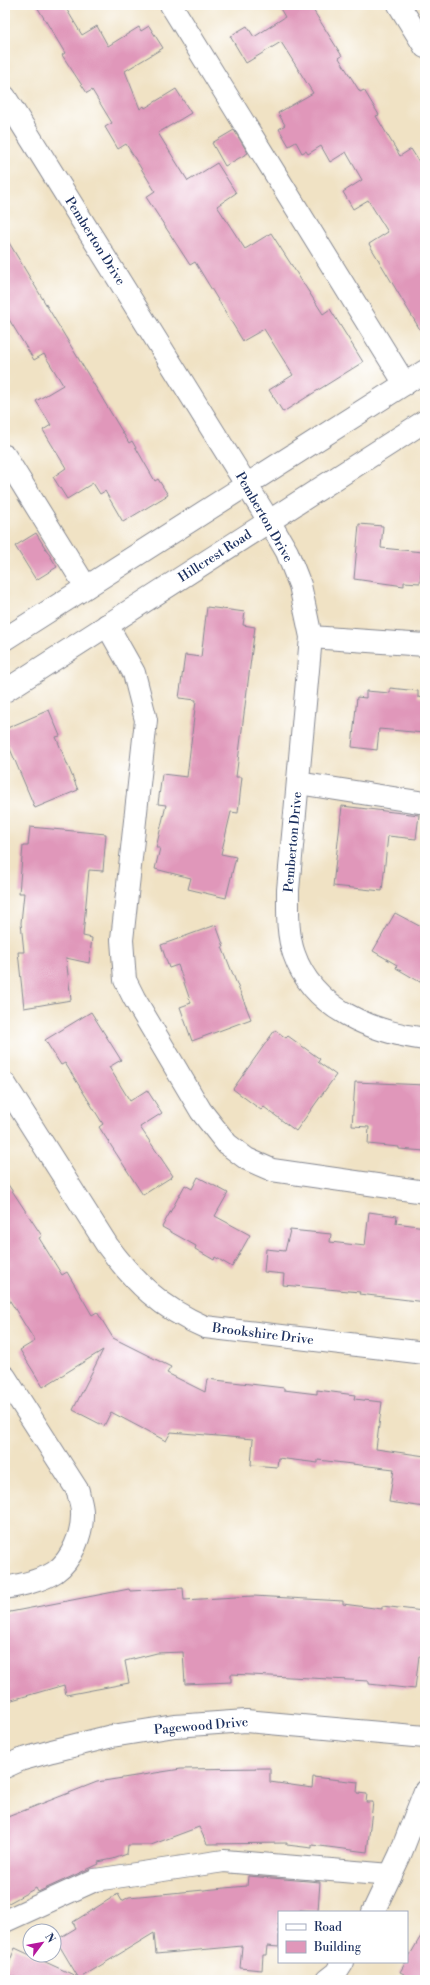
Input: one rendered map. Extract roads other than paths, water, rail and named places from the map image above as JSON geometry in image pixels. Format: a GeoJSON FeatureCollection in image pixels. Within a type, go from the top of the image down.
{"type":"FeatureCollection","features":[{"type":"Feature","properties":{"kind":"street"},"geometry":{"type":"LineString","coordinates":[[171,5],[405,384]]}},
{"type":"Feature","properties":{"kind":"street"},"geometry":{"type":"LineString","coordinates":[[399,5],[425,47]]}},
{"type":"Feature","properties":{"kind":"street","name":"Pemberton Drive"},"geometry":{"type":"LineString","coordinates":[[5,97],[269,521],[287,552],[300,585],[311,637],[288,890],[288,921],[294,955],[313,988],[342,1014],[385,1031],[425,1039]]}},
{"type":"Feature","properties":{"kind":"street"},"geometry":{"type":"LineString","coordinates":[[5,639],[425,371]]}},
{"type":"Feature","properties":{"kind":"street","name":"Hillcrest Road"},"geometry":{"type":"LineString","coordinates":[[5,691],[425,421]]}},
{"type":"Feature","properties":{"kind":"street"},"geometry":{"type":"LineString","coordinates":[[5,456],[86,587]]}},
{"type":"Feature","properties":{"kind":"street"},"geometry":{"type":"LineString","coordinates":[[107,625],[134,673],[146,720],[122,940],[125,980],[134,998],[201,1111],[227,1144],[247,1159],[272,1170],[425,1192]]}},
{"type":"Feature","properties":{"kind":"street"},"geometry":{"type":"LineString","coordinates":[[311,637],[425,645]]}},
{"type":"Feature","properties":{"kind":"street"},"geometry":{"type":"LineString","coordinates":[[298,783],[425,803]]}},
{"type":"Feature","properties":{"kind":"street","name":"Brookshire Drive"},"geometry":{"type":"LineString","coordinates":[[5,1084],[107,1245],[121,1264],[153,1296],[173,1312],[205,1327],[425,1353]]}},
{"type":"Feature","properties":{"kind":"street"},"geometry":{"type":"LineString","coordinates":[[5,1377],[78,1491],[82,1513],[78,1535],[70,1556],[54,1572],[25,1584],[5,1588]]}},
{"type":"Feature","properties":{"kind":"street","name":"Pagewood Drive"},"geometry":{"type":"LineString","coordinates":[[5,1767],[20,1760],[112,1736],[183,1726],[246,1722],[425,1737]]}},
{"type":"Feature","properties":{"kind":"street"},"geometry":{"type":"LineString","coordinates":[[373,1911],[391,1875],[425,1790]]}},
{"type":"Feature","properties":{"kind":"street"},"geometry":{"type":"LineString","coordinates":[[5,1921],[95,1880],[224,1861],[391,1875]]}},
{"type":"Feature","properties":{"kind":"street"},"geometry":{"type":"LineString","coordinates":[[326,1980],[336,1973],[342,1963]]}}]}
